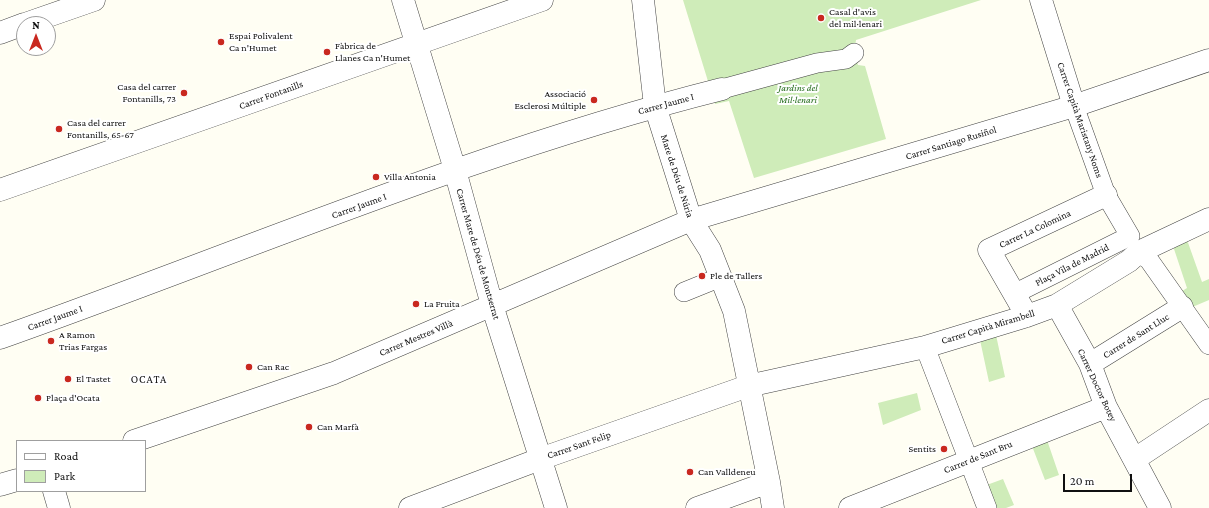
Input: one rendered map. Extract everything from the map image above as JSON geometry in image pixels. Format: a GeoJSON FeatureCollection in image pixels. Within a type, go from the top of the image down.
{"type":"FeatureCollection","features":[{"type":"Feature","properties":{"kind":"street"},"geometry":{"type":"LineString","coordinates":[[48,16],[94,0]]}},
{"type":"Feature","properties":{"kind":"street","name":"Carrer Mare de Déu de Montserrat"},"geometry":{"type":"LineString","coordinates":[[403,0],[455,171],[492,305],[556,508]]}},
{"type":"Feature","properties":{"kind":"street","name":"Carrer Fontanills"},"geometry":{"type":"LineString","coordinates":[[0,190],[542,0]]}},
{"type":"Feature","properties":{"kind":"street","name":"Mare de Déu de Núria"},"geometry":{"type":"LineString","coordinates":[[643,0],[655,106],[692,220],[710,250],[734,311],[773,508]]}},
{"type":"Feature","properties":{"kind":"street","name":"Carrer Capità Maristany Noms"},"geometry":{"type":"LineString","coordinates":[[1041,0],[1074,106],[1106,195],[1135,244],[1149,260],[1209,345]]}},
{"type":"Feature","properties":{"kind":"street"},"geometry":{"type":"LineString","coordinates":[[0,33],[16,27]]}},
{"type":"Feature","properties":{"kind":"street"},"geometry":{"type":"LineString","coordinates":[[722,89],[817,63],[846,59],[854,53]]}},
{"type":"Feature","properties":{"kind":"street","name":"Carrer Santiago Rusiñol"},"geometry":{"type":"LineString","coordinates":[[692,220],[1074,106],[1209,60]]}},
{"type":"Feature","properties":{"kind":"street","name":"Carrer Jaume I"},"geometry":{"type":"LineString","coordinates":[[0,338],[455,171],[655,106],[722,89]]}},
{"type":"Feature","properties":{"kind":"street","name":"Carrer La Colomina"},"geometry":{"type":"LineString","coordinates":[[1027,316],[989,250],[1106,195]]}},
{"type":"Feature","properties":{"kind":"street","name":"Carrer Capità Mirambell"},"geometry":{"type":"LineString","coordinates":[[748,386],[925,347],[1027,316],[1057,305],[1129,261],[1135,244],[1209,219]]}},
{"type":"Feature","properties":{"kind":"street","name":"Carrer Mestres Villà"},"geometry":{"type":"LineString","coordinates":[[137,440],[334,373],[692,220]]}},
{"type":"Feature","properties":{"kind":"street","name":"Plaça Vila de Madrid"},"geometry":{"type":"LineString","coordinates":[[1014,294],[1135,244]]}},
{"type":"Feature","properties":{"kind":"street"},"geometry":{"type":"LineString","coordinates":[[684,292],[721,277]]}},
{"type":"Feature","properties":{"kind":"street","name":"Carrer Doctor Botey"},"geometry":{"type":"LineString","coordinates":[[1057,305],[1090,364],[1106,407],[1160,508]]}},
{"type":"Feature","properties":{"kind":"street","name":"Carrer de Sant Lluc"},"geometry":{"type":"LineString","coordinates":[[1090,364],[1182,307]]}},
{"type":"Feature","properties":{"kind":"street"},"geometry":{"type":"LineString","coordinates":[[925,347],[986,508]]}},
{"type":"Feature","properties":{"kind":"street","name":"Carrer Sant Felip"},"geometry":{"type":"LineString","coordinates":[[410,508],[540,458],[748,386]]}},
{"type":"Feature","properties":{"kind":"street","name":"Carrer de Sant Bru"},"geometry":{"type":"LineString","coordinates":[[850,508],[968,460],[1106,407]]}},
{"type":"Feature","properties":{"kind":"street"},"geometry":{"type":"LineString","coordinates":[[1135,459],[1209,410]]}},
{"type":"Feature","properties":{"kind":"street"},"geometry":{"type":"LineString","coordinates":[[0,485],[16,480]]}},
{"type":"Feature","properties":{"kind":"street"},"geometry":{"type":"LineString","coordinates":[[697,508],[769,482]]}},
{"type":"Feature","properties":{"kind":"street"},"geometry":{"type":"LineString","coordinates":[[54,492],[59,508]]}},
{"type":"Feature","properties":{"kind":"green space","name":"Jardins del Mil·lenari"},"geometry":{"type":"Polygon","coordinates":[[[683,0],[981,0],[856,40],[854,53],[858,65],[865,66],[886,139],[754,178],[729,101],[715,104],[683,0]]]}},
{"type":"Feature","properties":{"kind":"green space"},"geometry":{"type":"Polygon","coordinates":[[[1186,237],[1202,282],[1209,279],[1209,300],[1190,308],[1179,293],[1187,288],[1172,243],[1186,237]]]}},
{"type":"Feature","properties":{"kind":"green space"},"geometry":{"type":"Polygon","coordinates":[[[996,335],[1005,377],[989,382],[980,340],[996,335]]]}},
{"type":"Feature","properties":{"kind":"green space"},"geometry":{"type":"Polygon","coordinates":[[[917,393],[921,410],[883,425],[878,403],[917,393]]]}},
{"type":"Feature","properties":{"kind":"green space"},"geometry":{"type":"Polygon","coordinates":[[[1047,440],[1059,475],[1045,480],[1032,446],[1047,440]]]}},
{"type":"Feature","properties":{"kind":"green space"},"geometry":{"type":"Polygon","coordinates":[[[1003,479],[1014,505],[1006,508],[993,508],[984,486],[1003,479]]]}},
{"type":"Feature","properties":{"kind":"place","name":"Casal d'avis del mil·lenari"},"geometry":{"type":"Point","coordinates":[821,18]}},
{"type":"Feature","properties":{"kind":"place","name":"Espai Polivalent Ca n'Humet"},"geometry":{"type":"Point","coordinates":[221,42]}},
{"type":"Feature","properties":{"kind":"place","name":"Fàbrica de Llanes Ca n'Humet"},"geometry":{"type":"Point","coordinates":[327,52]}},
{"type":"Feature","properties":{"kind":"place","name":"Casa del carrer Fontanills, 73"},"geometry":{"type":"Point","coordinates":[184,93]}},
{"type":"Feature","properties":{"kind":"place","name":"Associació Esclerosi Múltiple"},"geometry":{"type":"Point","coordinates":[594,100]}},
{"type":"Feature","properties":{"kind":"place","name":"Casa del carrer Fontanills, 65-67"},"geometry":{"type":"Point","coordinates":[59,129]}},
{"type":"Feature","properties":{"kind":"place","name":"Villa Antonia"},"geometry":{"type":"Point","coordinates":[376,177]}},
{"type":"Feature","properties":{"kind":"place","name":"Ple de Tallers"},"geometry":{"type":"Point","coordinates":[702,276]}},
{"type":"Feature","properties":{"kind":"place","name":"La Fruita"},"geometry":{"type":"Point","coordinates":[416,304]}},
{"type":"Feature","properties":{"kind":"place","name":"A Ramon Trias Fargas"},"geometry":{"type":"Point","coordinates":[51,341]}},
{"type":"Feature","properties":{"kind":"place","name":"Can Rac"},"geometry":{"type":"Point","coordinates":[249,367]}},
{"type":"Feature","properties":{"kind":"place","name":"El Tastet"},"geometry":{"type":"Point","coordinates":[68,379]}},
{"type":"Feature","properties":{"kind":"place","name":"Plaça d'Ocata"},"geometry":{"type":"Point","coordinates":[38,398]}},
{"type":"Feature","properties":{"kind":"place","name":"Can Marfà"},"geometry":{"type":"Point","coordinates":[309,427]}},
{"type":"Feature","properties":{"kind":"place","name":"Sentits"},"geometry":{"type":"Point","coordinates":[944,449]}},
{"type":"Feature","properties":{"kind":"place","name":"Can Valldeneu"},"geometry":{"type":"Point","coordinates":[690,472]}},
{"type":"Feature","properties":{"kind":"district","name":"OCATA"},"geometry":{"type":"Point","coordinates":[149,380]}}]}
